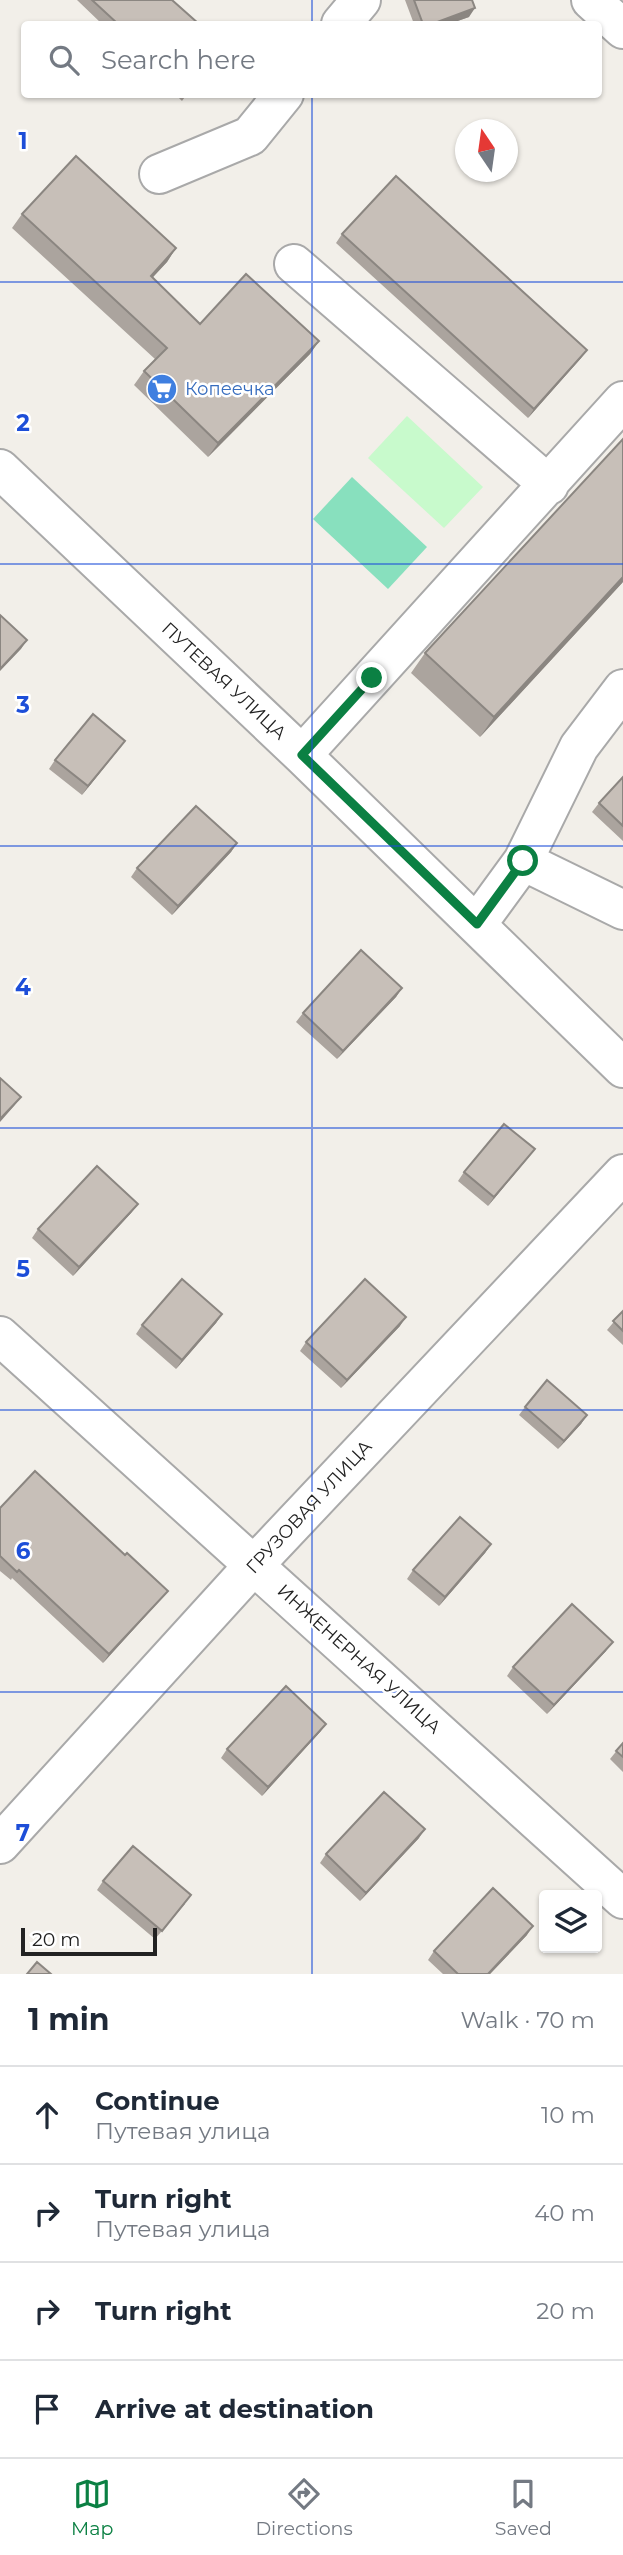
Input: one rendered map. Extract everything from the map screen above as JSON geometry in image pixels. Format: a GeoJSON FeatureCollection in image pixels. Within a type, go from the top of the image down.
{"type":"FeatureCollection","features":[{"type":"Feature","properties":{"kind":"street"},"geometry":{"type":"LineString","coordinates":[[344,21],[361,0]]}},
{"type":"Feature","properties":{"kind":"street"},"geometry":{"type":"LineString","coordinates":[[591,0],[623,29]]}},
{"type":"Feature","properties":{"kind":"street"},"geometry":{"type":"LineString","coordinates":[[159,174],[250,136],[281,98]]}},
{"type":"Feature","properties":{"kind":"street"},"geometry":{"type":"LineString","coordinates":[[294,264],[549,485]]}},
{"type":"Feature","properties":{"kind":"street"},"geometry":{"type":"LineString","coordinates":[[302,755],[623,401]]}},
{"type":"Feature","properties":{"kind":"street","name":"ПУТЕВАЯ УЛИЦА"},"geometry":{"type":"LineString","coordinates":[[3,477],[302,755],[623,1068]]}},
{"type":"Feature","properties":{"kind":"street"},"geometry":{"type":"LineString","coordinates":[[477,924],[523,861],[579,747],[623,689]]}},
{"type":"Feature","properties":{"kind":"street"},"geometry":{"type":"LineString","coordinates":[[523,861],[623,910]]}},
{"type":"Feature","properties":{"kind":"street","name":"ГРУЗОВАЯ УЛИЦА"},"geometry":{"type":"LineString","coordinates":[[0,1844],[255,1564],[623,1174]]}},
{"type":"Feature","properties":{"kind":"street","name":"ИНЖЕНЕРНАЯ УЛИЦА"},"geometry":{"type":"LineString","coordinates":[[0,1336],[623,1899]]}},
{"type":"Feature","properties":{"kind":"green space"},"geometry":{"type":"Polygon","coordinates":[[[407,416],[483,487],[444,528],[368,458],[407,416]]]}},
{"type":"Feature","properties":{"kind":"green space"},"geometry":{"type":"Polygon","coordinates":[[[352,477],[427,547],[388,589],[313,519],[352,477]]]}},
{"type":"Feature","properties":{"kind":"building"},"geometry":{"type":"Polygon","coordinates":[[[92,0],[172,0],[196,21],[115,21],[92,0]]]}},
{"type":"Feature","properties":{"kind":"building"},"geometry":{"type":"Polygon","coordinates":[[[414,0],[472,0],[475,8],[440,21],[422,21],[414,0]]]}},
{"type":"Feature","properties":{"kind":"building"},"geometry":{"type":"Polygon","coordinates":[[[76,156],[176,248],[151,276],[200,324],[246,274],[319,341],[218,443],[144,371],[167,348],[22,214],[76,156]]]}},
{"type":"Feature","properties":{"kind":"building"},"geometry":{"type":"Polygon","coordinates":[[[396,176],[587,350],[534,409],[342,234],[396,176]]]}},
{"type":"Feature","properties":{"kind":"building"},"geometry":{"type":"Polygon","coordinates":[[[623,439],[623,577],[494,717],[425,653],[623,439]]]}},
{"type":"Feature","properties":{"kind":"building"},"geometry":{"type":"Polygon","coordinates":[[[0,615],[27,640],[0,669],[0,615]]]}},
{"type":"Feature","properties":{"kind":"building"},"geometry":{"type":"Polygon","coordinates":[[[93,714],[125,741],[88,786],[55,760],[93,714]]]}},
{"type":"Feature","properties":{"kind":"building"},"geometry":{"type":"Polygon","coordinates":[[[623,777],[623,826],[599,803],[623,777]]]}},
{"type":"Feature","properties":{"kind":"building"},"geometry":{"type":"Polygon","coordinates":[[[196,806],[237,843],[178,906],[137,868],[196,806]]]}},
{"type":"Feature","properties":{"kind":"building"},"geometry":{"type":"Polygon","coordinates":[[[361,950],[402,988],[343,1051],[303,1013],[361,950]]]}},
{"type":"Feature","properties":{"kind":"building"},"geometry":{"type":"Polygon","coordinates":[[[0,1078],[21,1097],[0,1119],[0,1078]]]}},
{"type":"Feature","properties":{"kind":"building"},"geometry":{"type":"Polygon","coordinates":[[[504,1124],[535,1149],[494,1197],[464,1172],[504,1124]]]}},
{"type":"Feature","properties":{"kind":"building"},"geometry":{"type":"Polygon","coordinates":[[[97,1166],[138,1204],[79,1267],[38,1229],[97,1166]]]}},
{"type":"Feature","properties":{"kind":"building"},"geometry":{"type":"Polygon","coordinates":[[[182,1279],[222,1314],[182,1360],[142,1325],[182,1279]]]}},
{"type":"Feature","properties":{"kind":"building"},"geometry":{"type":"Polygon","coordinates":[[[365,1279],[406,1317],[347,1380],[306,1342],[365,1279]]]}},
{"type":"Feature","properties":{"kind":"building"},"geometry":{"type":"Polygon","coordinates":[[[623,1311],[623,1331],[613,1321],[623,1311]]]}},
{"type":"Feature","properties":{"kind":"building"},"geometry":{"type":"Polygon","coordinates":[[[547,1380],[587,1415],[564,1441],[525,1407],[547,1380]]]}},
{"type":"Feature","properties":{"kind":"building"},"geometry":{"type":"Polygon","coordinates":[[[35,1471],[168,1591],[109,1654],[19,1570],[17,1572],[0,1556],[0,1508],[35,1471]]]}},
{"type":"Feature","properties":{"kind":"building"},"geometry":{"type":"Polygon","coordinates":[[[460,1517],[491,1544],[445,1597],[413,1570],[460,1517]]]}},
{"type":"Feature","properties":{"kind":"building"},"geometry":{"type":"Polygon","coordinates":[[[572,1604],[613,1642],[554,1705],[513,1667],[572,1604]]]}},
{"type":"Feature","properties":{"kind":"building"},"geometry":{"type":"Polygon","coordinates":[[[286,1686],[326,1724],[268,1787],[227,1749],[286,1686]]]}},
{"type":"Feature","properties":{"kind":"building"},"geometry":{"type":"Polygon","coordinates":[[[623,1743],[623,1757],[616,1751],[623,1743]]]}},
{"type":"Feature","properties":{"kind":"building"},"geometry":{"type":"Polygon","coordinates":[[[384,1792],[425,1829],[366,1893],[326,1854],[384,1792]]]}},
{"type":"Feature","properties":{"kind":"building"},"geometry":{"type":"Polygon","coordinates":[[[133,1846],[191,1895],[162,1931],[103,1881],[133,1846]]]}},
{"type":"Feature","properties":{"kind":"building"},"geometry":{"type":"Polygon","coordinates":[[[493,1888],[533,1926],[488,1974],[458,1974],[434,1951],[493,1888]]]}},
{"type":"Feature","properties":{"kind":"building"},"geometry":{"type":"Polygon","coordinates":[[[37,1962],[51,1974],[27,1974],[37,1962]]]}},
{"type":"Feature","properties":{"kind":"place","name":"Копеечка"},"geometry":{"type":"Point","coordinates":[162,389]}},
{"type":"Feature","properties":{"kind":"route"},"geometry":{"type":"LineString","coordinates":[[372,678],[302,755],[477,924],[523,861]]}}]}
